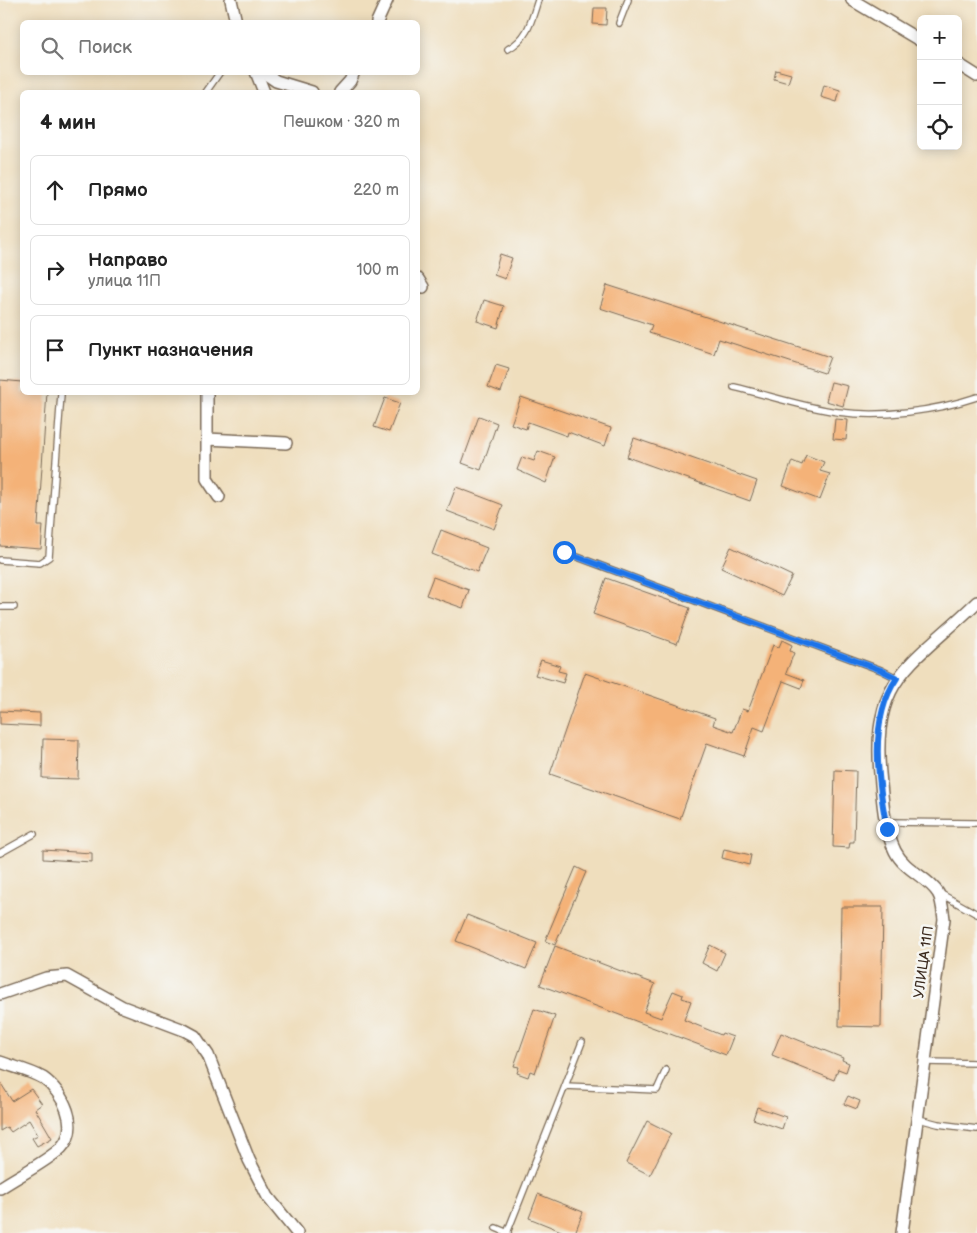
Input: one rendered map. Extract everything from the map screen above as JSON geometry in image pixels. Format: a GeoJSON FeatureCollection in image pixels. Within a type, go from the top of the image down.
{"type":"FeatureCollection","features":[{"type":"Feature","properties":{"kind":"street"},"geometry":{"type":"LineString","coordinates":[[231,0],[236,20]]}},
{"type":"Feature","properties":{"kind":"street"},"geometry":{"type":"LineString","coordinates":[[378,20],[387,0]]}},
{"type":"Feature","properties":{"kind":"street"},"geometry":{"type":"LineString","coordinates":[[852,0],[917,40]]}},
{"type":"Feature","properties":{"kind":"street"},"geometry":{"type":"LineString","coordinates":[[962,67],[977,76]]}},
{"type":"Feature","properties":{"kind":"street"},"geometry":{"type":"LineString","coordinates":[[257,75],[263,90]]}},
{"type":"Feature","properties":{"kind":"street"},"geometry":{"type":"LineString","coordinates":[[267,75],[276,81],[305,90]]}},
{"type":"Feature","properties":{"kind":"street"},"geometry":{"type":"LineString","coordinates":[[342,90],[353,75]]}},
{"type":"Feature","properties":{"kind":"street"},"geometry":{"type":"LineString","coordinates":[[207,395],[208,479],[219,498]]}},
{"type":"Feature","properties":{"kind":"street"},"geometry":{"type":"LineString","coordinates":[[207,439],[286,443]]}},
{"type":"Feature","properties":{"kind":"street"},"geometry":{"type":"LineString","coordinates":[[939,893],[899,858],[890,840],[879,766],[880,725],[883,709],[897,678],[906,667],[977,602]]}},
{"type":"Feature","properties":{"kind":"street","name":"УЛИЦА 11П"},"geometry":{"type":"LineString","coordinates":[[902,1233],[919,1119],[944,919],[939,893]]}},
{"type":"Feature","properties":{"kind":"street"},"geometry":{"type":"LineString","coordinates":[[0,994],[46,978],[67,976],[123,1007],[195,1036],[208,1055],[249,1160],[268,1197],[297,1233]]}},
{"type":"Feature","properties":{"kind":"street"},"geometry":{"type":"LineString","coordinates":[[0,1062],[41,1077],[50,1084],[64,1102],[70,1124],[68,1134],[59,1149],[0,1188]]}},
{"type":"Feature","properties":{"kind":"lane"},"geometry":{"type":"LineString","coordinates":[[508,49],[521,42],[530,24],[538,0]]}},
{"type":"Feature","properties":{"kind":"lane"},"geometry":{"type":"LineString","coordinates":[[619,22],[628,0]]}},
{"type":"Feature","properties":{"kind":"lane"},"geometry":{"type":"LineString","coordinates":[[207,90],[218,75]]}},
{"type":"Feature","properties":{"kind":"lane"},"geometry":{"type":"LineString","coordinates":[[734,386],[829,410],[851,413],[914,410],[941,406],[977,397]]}},
{"type":"Feature","properties":{"kind":"lane"},"geometry":{"type":"LineString","coordinates":[[0,560],[40,563],[49,557],[61,395]]}},
{"type":"Feature","properties":{"kind":"lane"},"geometry":{"type":"LineString","coordinates":[[564,552],[881,670],[897,678]]}},
{"type":"Feature","properties":{"kind":"lane"},"geometry":{"type":"LineString","coordinates":[[0,607],[14,608]]}},
{"type":"Feature","properties":{"kind":"lane"},"geometry":{"type":"LineString","coordinates":[[886,822],[977,823]]}},
{"type":"Feature","properties":{"kind":"lane"},"geometry":{"type":"LineString","coordinates":[[0,853],[34,834]]}},
{"type":"Feature","properties":{"kind":"lane"},"geometry":{"type":"LineString","coordinates":[[939,893],[977,914]]}},
{"type":"Feature","properties":{"kind":"lane"},"geometry":{"type":"LineString","coordinates":[[496,1228],[507,1233],[582,1042]]}},
{"type":"Feature","properties":{"kind":"lane"},"geometry":{"type":"LineString","coordinates":[[926,1062],[977,1063]]}},
{"type":"Feature","properties":{"kind":"lane"},"geometry":{"type":"LineString","coordinates":[[565,1086],[657,1090],[666,1070]]}},
{"type":"Feature","properties":{"kind":"lane"},"geometry":{"type":"LineString","coordinates":[[919,1119],[938,1124],[977,1129]]}},
{"type":"Feature","properties":{"kind":"building"},"geometry":{"type":"Polygon","coordinates":[[[594,8],[607,8],[606,25],[593,24],[594,8]]]}},
{"type":"Feature","properties":{"kind":"building"},"geometry":{"type":"Polygon","coordinates":[[[776,70],[791,74],[788,83],[774,79],[776,70]]]}},
{"type":"Feature","properties":{"kind":"building"},"geometry":{"type":"Polygon","coordinates":[[[824,85],[840,90],[837,102],[821,97],[824,85]]]}},
{"type":"Feature","properties":{"kind":"building"},"geometry":{"type":"Polygon","coordinates":[[[500,254],[512,258],[505,279],[494,275],[500,254]]]}},
{"type":"Feature","properties":{"kind":"building"},"geometry":{"type":"Polygon","coordinates":[[[607,285],[830,357],[824,373],[719,339],[714,354],[649,333],[652,325],[600,308],[607,285]]]}},
{"type":"Feature","properties":{"kind":"building"},"geometry":{"type":"Polygon","coordinates":[[[484,300],[504,306],[498,328],[477,321],[484,300]]]}},
{"type":"Feature","properties":{"kind":"building"},"geometry":{"type":"Polygon","coordinates":[[[496,365],[509,369],[501,392],[488,387],[496,365]]]}},
{"type":"Feature","properties":{"kind":"building"},"geometry":{"type":"Polygon","coordinates":[[[0,380],[20,382],[20,395],[47,395],[38,526],[43,526],[41,549],[0,546],[0,380]]]}},
{"type":"Feature","properties":{"kind":"building"},"geometry":{"type":"Polygon","coordinates":[[[831,382],[848,386],[843,406],[826,401],[831,382]]]}},
{"type":"Feature","properties":{"kind":"building"},"geometry":{"type":"Polygon","coordinates":[[[521,397],[611,428],[605,446],[568,432],[567,436],[528,422],[526,429],[511,424],[521,397]]]}},
{"type":"Feature","properties":{"kind":"building"},"geometry":{"type":"Polygon","coordinates":[[[385,398],[400,403],[389,432],[374,427],[385,398]]]}},
{"type":"Feature","properties":{"kind":"building"},"geometry":{"type":"Polygon","coordinates":[[[479,416],[497,423],[481,470],[462,463],[479,416]]]}},
{"type":"Feature","properties":{"kind":"building"},"geometry":{"type":"Polygon","coordinates":[[[835,419],[848,420],[846,440],[833,439],[835,419]]]}},
{"type":"Feature","properties":{"kind":"building"},"geometry":{"type":"Polygon","coordinates":[[[634,438],[757,481],[750,501],[627,457],[634,438]]]}},
{"type":"Feature","properties":{"kind":"building"},"geometry":{"type":"Polygon","coordinates":[[[538,451],[555,457],[546,483],[517,470],[522,457],[534,461],[538,451]]]}},
{"type":"Feature","properties":{"kind":"building"},"geometry":{"type":"Polygon","coordinates":[[[806,455],[824,462],[820,471],[830,474],[820,500],[783,486],[792,461],[802,465],[806,455]]]}},
{"type":"Feature","properties":{"kind":"building"},"geometry":{"type":"Polygon","coordinates":[[[456,487],[503,505],[494,529],[447,511],[456,487]]]}},
{"type":"Feature","properties":{"kind":"building"},"geometry":{"type":"Polygon","coordinates":[[[441,530],[487,548],[477,572],[432,554],[441,530]]]}},
{"type":"Feature","properties":{"kind":"building"},"geometry":{"type":"Polygon","coordinates":[[[731,547],[792,576],[782,596],[721,568],[731,547]]]}},
{"type":"Feature","properties":{"kind":"building"},"geometry":{"type":"Polygon","coordinates":[[[433,577],[469,590],[463,608],[426,595],[433,577]]]}},
{"type":"Feature","properties":{"kind":"building"},"geometry":{"type":"Polygon","coordinates":[[[606,578],[690,608],[677,644],[593,614],[606,578]]]}},
{"type":"Feature","properties":{"kind":"building"},"geometry":{"type":"Polygon","coordinates":[[[782,640],[792,645],[790,651],[794,653],[786,673],[804,680],[801,688],[783,681],[764,731],[754,727],[744,756],[707,743],[680,819],[550,774],[585,673],[715,718],[713,725],[733,732],[742,709],[748,711],[773,645],[779,647],[782,640]]]}},
{"type":"Feature","properties":{"kind":"building"},"geometry":{"type":"Polygon","coordinates":[[[541,660],[560,666],[558,671],[566,673],[563,683],[535,675],[541,660]]]}},
{"type":"Feature","properties":{"kind":"building"},"geometry":{"type":"Polygon","coordinates":[[[0,711],[40,713],[40,726],[0,724],[0,711]]]}},
{"type":"Feature","properties":{"kind":"building"},"geometry":{"type":"Polygon","coordinates":[[[43,739],[79,740],[78,779],[42,778],[43,739]]]}},
{"type":"Feature","properties":{"kind":"building"},"geometry":{"type":"Polygon","coordinates":[[[835,770],[856,771],[854,842],[850,842],[849,848],[833,847],[835,770]]]}},
{"type":"Feature","properties":{"kind":"building"},"geometry":{"type":"Polygon","coordinates":[[[724,849],[751,855],[749,865],[722,858],[724,849]]]}},
{"type":"Feature","properties":{"kind":"building"},"geometry":{"type":"Polygon","coordinates":[[[43,850],[92,853],[92,862],[43,859],[43,850]]]}},
{"type":"Feature","properties":{"kind":"building"},"geometry":{"type":"Polygon","coordinates":[[[576,867],[586,872],[555,945],[545,941],[576,867]]]}},
{"type":"Feature","properties":{"kind":"building"},"geometry":{"type":"Polygon","coordinates":[[[841,907],[883,907],[881,1027],[839,1026],[841,907]]]}},
{"type":"Feature","properties":{"kind":"building"},"geometry":{"type":"Polygon","coordinates":[[[467,915],[537,943],[526,969],[456,941],[467,915]]]}},
{"type":"Feature","properties":{"kind":"building"},"geometry":{"type":"Polygon","coordinates":[[[710,945],[725,953],[717,971],[702,963],[710,945]]]}},
{"type":"Feature","properties":{"kind":"building"},"geometry":{"type":"Polygon","coordinates":[[[555,946],[655,984],[644,1012],[661,1018],[673,991],[683,995],[682,998],[691,1001],[684,1020],[721,1035],[722,1033],[733,1037],[726,1055],[540,985],[555,946]]]}},
{"type":"Feature","properties":{"kind":"building"},"geometry":{"type":"Polygon","coordinates":[[[534,1009],[555,1016],[535,1073],[530,1071],[528,1077],[517,1073],[519,1067],[514,1066],[534,1009]]]}},
{"type":"Feature","properties":{"kind":"building"},"geometry":{"type":"Polygon","coordinates":[[[781,1033],[843,1058],[842,1060],[849,1063],[846,1072],[838,1069],[834,1080],[772,1055],[781,1033]]]}},
{"type":"Feature","properties":{"kind":"building"},"geometry":{"type":"Polygon","coordinates":[[[0,1082],[12,1101],[31,1089],[42,1104],[35,1109],[52,1138],[37,1146],[32,1138],[38,1135],[29,1120],[11,1132],[7,1127],[0,1131],[0,1082]]]}},
{"type":"Feature","properties":{"kind":"building"},"geometry":{"type":"Polygon","coordinates":[[[848,1096],[860,1101],[857,1109],[844,1104],[848,1096]]]}},
{"type":"Feature","properties":{"kind":"building"},"geometry":{"type":"Polygon","coordinates":[[[757,1107],[786,1117],[782,1129],[753,1119],[757,1107]]]}},
{"type":"Feature","properties":{"kind":"building"},"geometry":{"type":"Polygon","coordinates":[[[647,1121],[671,1133],[650,1175],[626,1163],[647,1121]]]}},
{"type":"Feature","properties":{"kind":"building"},"geometry":{"type":"Polygon","coordinates":[[[538,1194],[583,1212],[575,1233],[566,1233],[529,1218],[538,1194]]]}},
{"type":"Feature","properties":{"kind":"route"},"geometry":{"type":"LineString","coordinates":[[564,552],[881,670],[897,678],[889,692],[880,725],[879,766],[887,829]]}}]}
